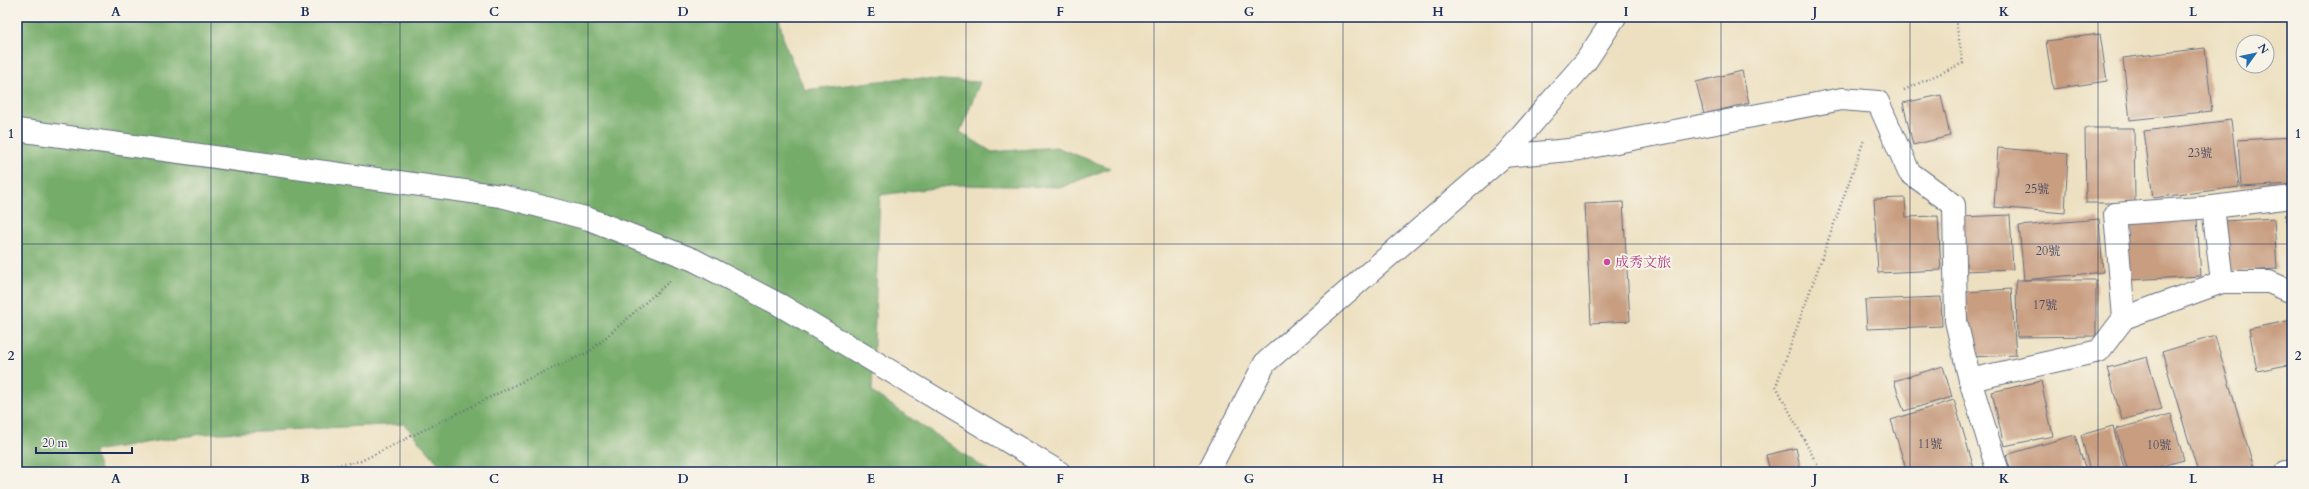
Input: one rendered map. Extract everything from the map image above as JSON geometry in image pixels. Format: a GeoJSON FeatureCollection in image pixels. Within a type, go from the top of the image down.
{"type":"FeatureCollection","features":[{"type":"Feature","properties":{"kind":"street"},"geometry":{"type":"LineString","coordinates":[[1208,472],[1265,363],[1504,156],[1586,61],[1615,17]]}},
{"type":"Feature","properties":{"kind":"street"},"geometry":{"type":"LineString","coordinates":[[1504,156],[1580,150],[1842,99],[1878,102],[1909,172],[1954,205],[1956,321],[1970,380],[1998,472]]}},
{"type":"Feature","properties":{"kind":"street"},"geometry":{"type":"LineString","coordinates":[[17,130],[501,196],[589,220],[694,260],[780,305],[1059,472]]}},
{"type":"Feature","properties":{"kind":"street"},"geometry":{"type":"LineString","coordinates":[[2124,318],[2115,214],[2212,207],[2292,197]]}},
{"type":"Feature","properties":{"kind":"street"},"geometry":{"type":"LineString","coordinates":[[2212,207],[2222,282]]}},
{"type":"Feature","properties":{"kind":"street"},"geometry":{"type":"LineString","coordinates":[[1970,380],[2100,350],[2124,318],[2222,282],[2269,282],[2292,292]]}},
{"type":"Feature","properties":{"kind":"street"},"geometry":{"type":"LineString","coordinates":[[2286,472],[2292,471]]}},
{"type":"Feature","properties":{"kind":"path"},"geometry":{"type":"LineString","coordinates":[[1821,472],[1776,386],[1878,102],[1963,63],[1955,17]]}},
{"type":"Feature","properties":{"kind":"path"},"geometry":{"type":"LineString","coordinates":[[297,472],[361,461],[519,383],[589,352],[694,260]]}},
{"type":"Feature","properties":{"kind":"green space"},"geometry":{"type":"Polygon","coordinates":[[[17,17],[779,17],[784,43],[805,90],[904,78],[980,82],[960,132],[992,152],[1056,147],[1110,168],[1062,187],[958,185],[880,195],[872,392],[990,472],[446,472],[404,424],[202,434],[93,451],[101,472],[17,472],[17,17]]]}},
{"type":"Feature","properties":{"kind":"building"},"geometry":{"type":"Polygon","coordinates":[[[2100,34],[2107,81],[2053,89],[2046,41],[2100,34]]]}},
{"type":"Feature","properties":{"kind":"building"},"geometry":{"type":"Polygon","coordinates":[[[2205,48],[2212,111],[2130,120],[2123,58],[2205,48]]]}},
{"type":"Feature","properties":{"kind":"building"},"geometry":{"type":"Polygon","coordinates":[[[1742,71],[1749,103],[1704,114],[1696,82],[1742,71]]]}},
{"type":"Feature","properties":{"kind":"building"},"geometry":{"type":"Polygon","coordinates":[[[1941,95],[1950,136],[1913,145],[1903,103],[1941,95]]]}},
{"type":"Feature","properties":{"kind":"building"},"geometry":{"type":"Polygon","coordinates":[[[2231,120],[2239,187],[2153,198],[2144,131],[2231,120]]]}},
{"type":"Feature","properties":{"kind":"building"},"geometry":{"type":"Polygon","coordinates":[[[2085,128],[2134,128],[2135,203],[2086,203],[2085,128]]]}},
{"type":"Feature","properties":{"kind":"building"},"geometry":{"type":"Polygon","coordinates":[[[2292,137],[2292,184],[2241,187],[2238,140],[2292,137]]]}},
{"type":"Feature","properties":{"kind":"building"},"geometry":{"type":"Polygon","coordinates":[[[1998,148],[2068,154],[2065,213],[1994,207],[1998,148]]]}},
{"type":"Feature","properties":{"kind":"building"},"geometry":{"type":"Polygon","coordinates":[[[1905,198],[1906,217],[1938,216],[1941,270],[1878,273],[1874,199],[1905,198]]]}},
{"type":"Feature","properties":{"kind":"building","name":"成秀文旅"},"geometry":{"type":"Polygon","coordinates":[[[1623,202],[1630,321],[1591,323],[1585,204],[1623,202]]]}},
{"type":"Feature","properties":{"kind":"building"},"geometry":{"type":"Polygon","coordinates":[[[2292,213],[2292,236],[2285,215],[2292,213]]]}},
{"type":"Feature","properties":{"kind":"building"},"geometry":{"type":"Polygon","coordinates":[[[2010,215],[2013,269],[1964,271],[1961,217],[2010,215]]]}},
{"type":"Feature","properties":{"kind":"building"},"geometry":{"type":"Polygon","coordinates":[[[2274,218],[2277,269],[2228,272],[2225,221],[2274,218]]]}},
{"type":"Feature","properties":{"kind":"building"},"geometry":{"type":"Polygon","coordinates":[[[2099,219],[2103,272],[2024,280],[2019,226],[2099,219]]]}},
{"type":"Feature","properties":{"kind":"building"},"geometry":{"type":"Polygon","coordinates":[[[2197,219],[2201,276],[2130,280],[2127,223],[2197,219]]]}},
{"type":"Feature","properties":{"kind":"building"},"geometry":{"type":"Polygon","coordinates":[[[2016,280],[2096,280],[2096,336],[2017,337],[2016,280]]]}},
{"type":"Feature","properties":{"kind":"building"},"geometry":{"type":"Polygon","coordinates":[[[2011,289],[2016,355],[1970,357],[1966,292],[2011,289]]]}},
{"type":"Feature","properties":{"kind":"building"},"geometry":{"type":"Polygon","coordinates":[[[1941,297],[1942,326],[1867,329],[1865,300],[1941,297]]]}},
{"type":"Feature","properties":{"kind":"building"},"geometry":{"type":"Polygon","coordinates":[[[2292,320],[2292,364],[2257,371],[2249,329],[2292,320]]]}},
{"type":"Feature","properties":{"kind":"building"},"geometry":{"type":"Polygon","coordinates":[[[2215,336],[2254,468],[2240,472],[2198,472],[2162,352],[2215,336]]]}},
{"type":"Feature","properties":{"kind":"building"},"geometry":{"type":"Polygon","coordinates":[[[2147,357],[2162,409],[2122,420],[2107,368],[2147,357]]]}},
{"type":"Feature","properties":{"kind":"building"},"geometry":{"type":"Polygon","coordinates":[[[1943,366],[1952,397],[1904,411],[1894,381],[1943,366]]]}},
{"type":"Feature","properties":{"kind":"building"},"geometry":{"type":"Polygon","coordinates":[[[2041,381],[2053,436],[2004,446],[1992,392],[2041,381]]]}},
{"type":"Feature","properties":{"kind":"building"},"geometry":{"type":"Polygon","coordinates":[[[1954,400],[1975,472],[1907,472],[1891,420],[1954,400]]]}},
{"type":"Feature","properties":{"kind":"building"},"geometry":{"type":"Polygon","coordinates":[[[2171,414],[2184,460],[2141,472],[2128,472],[2116,429],[2171,414]]]}},
{"type":"Feature","properties":{"kind":"building"},"geometry":{"type":"Polygon","coordinates":[[[2113,426],[2125,472],[2090,472],[2081,435],[2113,426]]]}},
{"type":"Feature","properties":{"kind":"building"},"geometry":{"type":"Polygon","coordinates":[[[2075,435],[2086,472],[2011,472],[2006,455],[2075,435]]]}},
{"type":"Feature","properties":{"kind":"building"},"geometry":{"type":"Polygon","coordinates":[[[1796,448],[1801,472],[1770,472],[1766,455],[1796,448]]]}},
{"type":"Feature","properties":{"kind":"place","name":"成秀文旅"},"geometry":{"type":"Point","coordinates":[1607,262]}}]}
